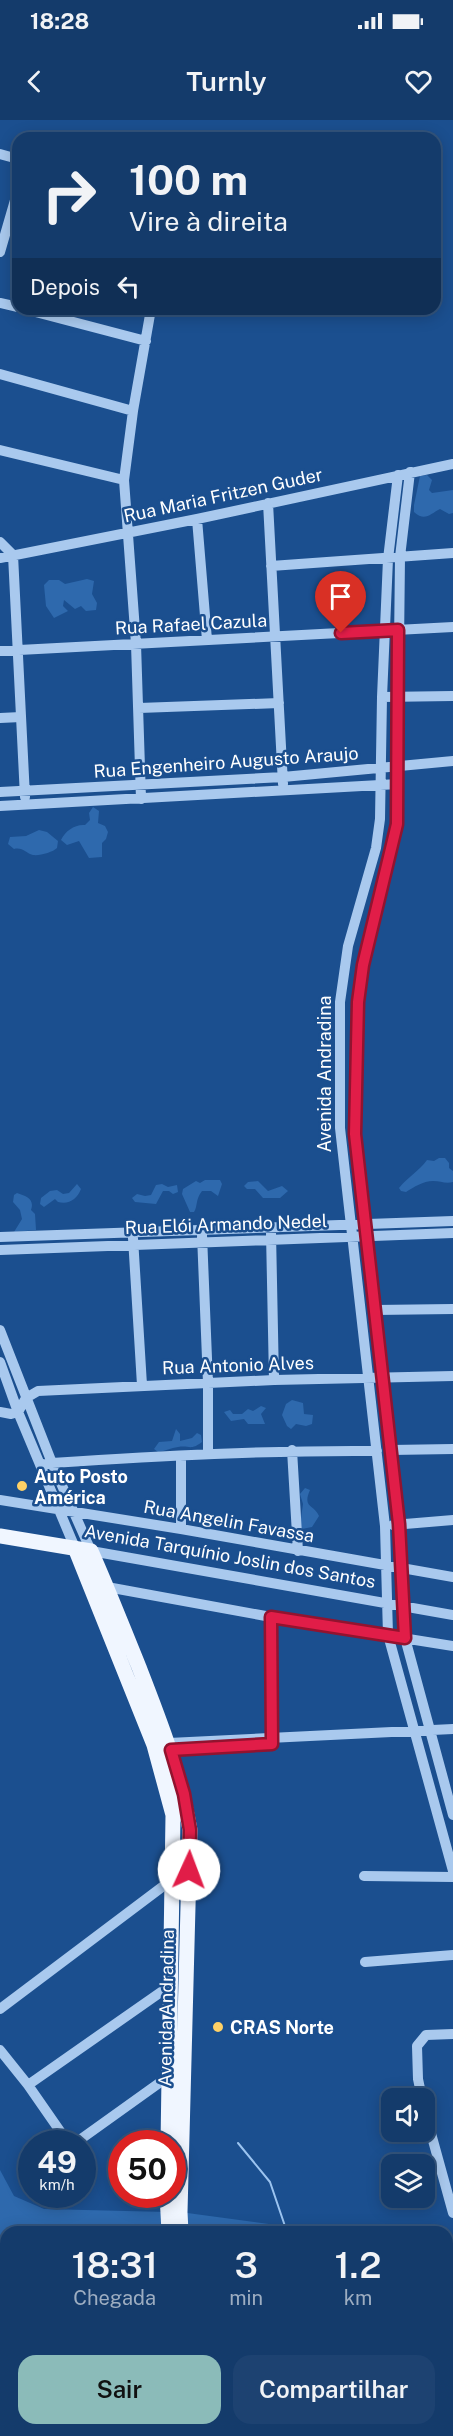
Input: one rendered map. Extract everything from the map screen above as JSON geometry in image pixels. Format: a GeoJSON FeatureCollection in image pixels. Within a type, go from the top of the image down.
{"type":"FeatureCollection","features":[{"type":"Feature","properties":{"kind":"main road","name":"Avenida Tarquínio Joslin dos Santos"},"geometry":{"type":"LineString","coordinates":[[0,1536],[91,1551]]}},
{"type":"Feature","properties":{"kind":"main road","name":"Avenida Andradina"},"geometry":{"type":"LineString","coordinates":[[75,1548],[157,1754],[173,1815],[174,1878],[180,1950],[171,1985],[177,2052],[169,2076],[168,2130]]}},
{"type":"Feature","properties":{"kind":"main road","name":"Avenida Andradina"},"geometry":{"type":"LineString","coordinates":[[91,1551],[170,1747],[184,1794],[190,1830],[180,1950],[177,2052],[181,2226]]}},
{"type":"Feature","properties":{"kind":"main road"},"geometry":{"type":"LineString","coordinates":[[168,2208],[169,2226]]}},
{"type":"Feature","properties":{"kind":"street"},"geometry":{"type":"LineString","coordinates":[[0,252],[3,228],[12,205]]}},
{"type":"Feature","properties":{"kind":"street"},"geometry":{"type":"LineString","coordinates":[[47,315],[146,341]]}},
{"type":"Feature","properties":{"kind":"street"},"geometry":{"type":"LineString","coordinates":[[141,799],[136,644],[124,480],[133,411],[150,315]]}},
{"type":"Feature","properties":{"kind":"street"},"geometry":{"type":"LineString","coordinates":[[0,374],[133,411]]}},
{"type":"Feature","properties":{"kind":"street"},"geometry":{"type":"LineString","coordinates":[[0,450],[124,480]]}},
{"type":"Feature","properties":{"kind":"street","name":"Rua Maria Fritzen Guder"},"geometry":{"type":"LineString","coordinates":[[0,558],[197,519],[453,464]]}},
{"type":"Feature","properties":{"kind":"street"},"geometry":{"type":"LineString","coordinates":[[410,472],[400,557],[397,824],[363,965],[358,1002],[355,1134],[399,1524],[405,1638],[453,1815]]}},
{"type":"Feature","properties":{"kind":"street","name":"Avenida Andradina"},"geometry":{"type":"LineString","coordinates":[[398,474],[388,559],[384,630],[380,819],[376,848],[348,946],[340,1002],[340,1128],[385,1526],[388,1635],[453,1871]]}},
{"type":"Feature","properties":{"kind":"street"},"geometry":{"type":"LineString","coordinates":[[268,503],[284,789]]}},
{"type":"Feature","properties":{"kind":"street"},"geometry":{"type":"LineString","coordinates":[[197,519],[207,640]]}},
{"type":"Feature","properties":{"kind":"street"},"geometry":{"type":"LineString","coordinates":[[0,542],[13,555],[25,805]]}},
{"type":"Feature","properties":{"kind":"street"},"geometry":{"type":"LineString","coordinates":[[271,566],[453,553]]}},
{"type":"Feature","properties":{"kind":"street","name":"Rua Rafael Cazula"},"geometry":{"type":"LineString","coordinates":[[0,651],[453,627]]}},
{"type":"Feature","properties":{"kind":"street"},"geometry":{"type":"LineString","coordinates":[[382,697],[453,696]]}},
{"type":"Feature","properties":{"kind":"street"},"geometry":{"type":"LineString","coordinates":[[139,708],[279,703]]}},
{"type":"Feature","properties":{"kind":"street"},"geometry":{"type":"LineString","coordinates":[[0,718],[21,717]]}},
{"type":"Feature","properties":{"kind":"street","name":"Rua Engenheiro Augusto Araujo"},"geometry":{"type":"LineString","coordinates":[[0,792],[283,777],[453,761]]}},
{"type":"Feature","properties":{"kind":"street"},"geometry":{"type":"LineString","coordinates":[[0,806],[398,784]]}},
{"type":"Feature","properties":{"kind":"street","name":"Rua Elói Armando Nedel"},"geometry":{"type":"LineString","coordinates":[[0,1237],[453,1221]]}},
{"type":"Feature","properties":{"kind":"street"},"geometry":{"type":"LineString","coordinates":[[271,1227],[274,1380]]}},
{"type":"Feature","properties":{"kind":"street"},"geometry":{"type":"LineString","coordinates":[[202,1229],[208,1383],[208,1453]]}},
{"type":"Feature","properties":{"kind":"street"},"geometry":{"type":"LineString","coordinates":[[133,1231],[142,1385]]}},
{"type":"Feature","properties":{"kind":"street","name":"Rua Elói Armando Nedel"},"geometry":{"type":"LineString","coordinates":[[0,1250],[134,1243],[453,1233]]}},
{"type":"Feature","properties":{"kind":"street"},"geometry":{"type":"LineString","coordinates":[[375,1310],[453,1309]]}},
{"type":"Feature","properties":{"kind":"street"},"geometry":{"type":"LineString","coordinates":[[0,1330],[52,1462],[91,1551]]}},
{"type":"Feature","properties":{"kind":"street"},"geometry":{"type":"LineString","coordinates":[[0,1362],[18,1412],[75,1548]]}},
{"type":"Feature","properties":{"kind":"street","name":"Rua Antonio Alves"},"geometry":{"type":"LineString","coordinates":[[26,1398],[38,1391],[142,1385],[453,1376]]}},
{"type":"Feature","properties":{"kind":"street"},"geometry":{"type":"LineString","coordinates":[[0,1412],[11,1414],[18,1412],[26,1398]]}},
{"type":"Feature","properties":{"kind":"street"},"geometry":{"type":"LineString","coordinates":[[391,1450],[453,1449]]}},
{"type":"Feature","properties":{"kind":"street"},"geometry":{"type":"LineString","coordinates":[[40,1465],[52,1462],[208,1453],[292,1450],[377,1451]]}},
{"type":"Feature","properties":{"kind":"street"},"geometry":{"type":"LineString","coordinates":[[292,1450],[298,1551]]}},
{"type":"Feature","properties":{"kind":"street"},"geometry":{"type":"LineString","coordinates":[[181,1456],[181,1529]]}},
{"type":"Feature","properties":{"kind":"street","name":"Rua Angelin Favassa"},"geometry":{"type":"LineString","coordinates":[[0,1500],[453,1576]]}},
{"type":"Feature","properties":{"kind":"street"},"geometry":{"type":"LineString","coordinates":[[385,1526],[453,1520]]}},
{"type":"Feature","properties":{"kind":"street","name":"Avenida Tarquínio Joslin dos Santos"},"geometry":{"type":"LineString","coordinates":[[91,1551],[453,1615]]}},
{"type":"Feature","properties":{"kind":"street"},"geometry":{"type":"LineString","coordinates":[[107,1587],[271,1617],[453,1646]]}},
{"type":"Feature","properties":{"kind":"street"},"geometry":{"type":"LineString","coordinates":[[271,1617],[272,1741]]}},
{"type":"Feature","properties":{"kind":"street"},"geometry":{"type":"LineString","coordinates":[[170,1747],[453,1729]]}},
{"type":"Feature","properties":{"kind":"street"},"geometry":{"type":"LineString","coordinates":[[430,1732],[453,1736]]}},
{"type":"Feature","properties":{"kind":"street"},"geometry":{"type":"LineString","coordinates":[[364,1876],[453,1877]]}},
{"type":"Feature","properties":{"kind":"street"},"geometry":{"type":"LineString","coordinates":[[0,2009],[174,1878]]}},
{"type":"Feature","properties":{"kind":"street"},"geometry":{"type":"LineString","coordinates":[[365,1962],[453,1956]]}},
{"type":"Feature","properties":{"kind":"street"},"geometry":{"type":"LineString","coordinates":[[28,2085],[171,1985]]}},
{"type":"Feature","properties":{"kind":"street"},"geometry":{"type":"LineString","coordinates":[[420,2088],[417,2046],[426,2035],[453,2034]]}},
{"type":"Feature","properties":{"kind":"street"},"geometry":{"type":"LineString","coordinates":[[0,2050],[59,2130]]}},
{"type":"Feature","properties":{"kind":"street"},"geometry":{"type":"LineString","coordinates":[[94,2130],[169,2076]]}},
{"type":"Feature","properties":{"kind":"street"},"geometry":{"type":"LineString","coordinates":[[433,2142],[453,2213]]}},
{"type":"Feature","properties":{"kind":"shaded area"},"geometry":{"type":"Polygon","coordinates":[[[427,475],[432,480],[429,490],[432,493],[453,490],[453,513],[449,514],[440,509],[424,517],[414,512],[420,476],[427,475]]]}},
{"type":"Feature","properties":{"kind":"shaded area"},"geometry":{"type":"Polygon","coordinates":[[[87,579],[94,581],[92,594],[97,603],[96,610],[86,611],[81,606],[75,609],[64,600],[63,606],[68,611],[54,618],[46,606],[44,585],[49,580],[59,580],[65,584],[87,579]]]}},
{"type":"Feature","properties":{"kind":"shaded area"},"geometry":{"type":"Polygon","coordinates":[[[93,807],[99,811],[98,823],[105,826],[108,832],[102,843],[102,857],[89,858],[79,841],[67,845],[61,840],[71,829],[85,825],[90,820],[89,813],[93,807]]]}},
{"type":"Feature","properties":{"kind":"shaded area"},"geometry":{"type":"Polygon","coordinates":[[[39,830],[47,832],[58,841],[57,848],[33,855],[22,849],[14,849],[8,844],[10,837],[26,836],[39,830]]]}},
{"type":"Feature","properties":{"kind":"shaded area"},"geometry":{"type":"Polygon","coordinates":[[[445,1158],[449,1163],[449,1168],[453,1171],[453,1182],[429,1181],[406,1192],[401,1191],[399,1188],[427,1160],[434,1161],[445,1158]]]}},
{"type":"Feature","properties":{"kind":"shaded area"},"geometry":{"type":"Polygon","coordinates":[[[205,1180],[220,1180],[222,1184],[218,1196],[211,1191],[202,1191],[194,1212],[190,1212],[182,1194],[183,1189],[196,1181],[200,1183],[205,1180]]]}},
{"type":"Feature","properties":{"kind":"shaded area"},"geometry":{"type":"Polygon","coordinates":[[[258,1181],[268,1191],[282,1186],[288,1191],[280,1198],[263,1198],[255,1189],[247,1189],[244,1186],[248,1182],[258,1181]]]}},
{"type":"Feature","properties":{"kind":"shaded area"},"geometry":{"type":"Polygon","coordinates":[[[77,1184],[81,1189],[72,1200],[62,1203],[55,1199],[44,1207],[40,1204],[41,1198],[50,1191],[69,1193],[77,1184]]]}},
{"type":"Feature","properties":{"kind":"shaded area"},"geometry":{"type":"Polygon","coordinates":[[[162,1184],[168,1187],[177,1185],[178,1192],[173,1194],[163,1191],[156,1204],[135,1202],[132,1198],[137,1194],[151,1195],[156,1185],[162,1184]]]}},
{"type":"Feature","properties":{"kind":"shaded area"},"geometry":{"type":"Polygon","coordinates":[[[17,1193],[31,1201],[36,1230],[14,1232],[22,1219],[20,1210],[13,1202],[14,1195],[17,1193]]]}},
{"type":"Feature","properties":{"kind":"shaded area"},"geometry":{"type":"Polygon","coordinates":[[[292,1400],[303,1403],[304,1414],[313,1415],[312,1424],[306,1426],[296,1424],[291,1429],[287,1426],[282,1415],[286,1404],[292,1400]]]}},
{"type":"Feature","properties":{"kind":"shaded area"},"geometry":{"type":"Polygon","coordinates":[[[261,1406],[266,1408],[261,1414],[265,1424],[248,1424],[244,1419],[231,1421],[224,1412],[230,1410],[233,1414],[242,1414],[248,1409],[253,1411],[261,1406]]]}},
{"type":"Feature","properties":{"kind":"shaded area"},"geometry":{"type":"Polygon","coordinates":[[[176,1429],[180,1434],[180,1441],[192,1438],[197,1433],[201,1435],[202,1442],[192,1447],[178,1447],[158,1452],[154,1449],[159,1442],[172,1441],[176,1429]]]}},
{"type":"Feature","properties":{"kind":"shaded area"},"geometry":{"type":"Polygon","coordinates":[[[305,1488],[310,1490],[308,1503],[319,1516],[312,1527],[302,1529],[300,1525],[303,1504],[300,1494],[305,1488]]]}},
{"type":"Feature","properties":{"kind":"shaded area"},"geometry":{"type":"Polygon","coordinates":[[[0,2170],[14,2196],[18,2198],[18,2208],[167,2212],[168,2226],[0,2226],[0,2170]]]}},
{"type":"Feature","properties":{"kind":"shaded area"},"geometry":{"type":"Polygon","coordinates":[[[180,2212],[284,2226],[181,2226],[180,2212]]]}},
{"type":"Feature","properties":{"kind":"waterway"},"geometry":{"type":"LineString","coordinates":[[238,2143],[270,2182],[285,2226]]}},
{"type":"Feature","properties":{"kind":"place","name":"Auto Posto América"},"geometry":{"type":"Point","coordinates":[22,1486]}},
{"type":"Feature","properties":{"kind":"place","name":"CRAS Norte"},"geometry":{"type":"Point","coordinates":[218,2027]}},
{"type":"Feature","properties":{"kind":"route"},"geometry":{"type":"LineString","coordinates":[[189,1870],[190,1830],[184,1794],[171,1750],[272,1744],[271,1617],[405,1638],[399,1524],[355,1134],[358,1002],[363,965],[397,824],[398,630],[341,633]]}}]}
